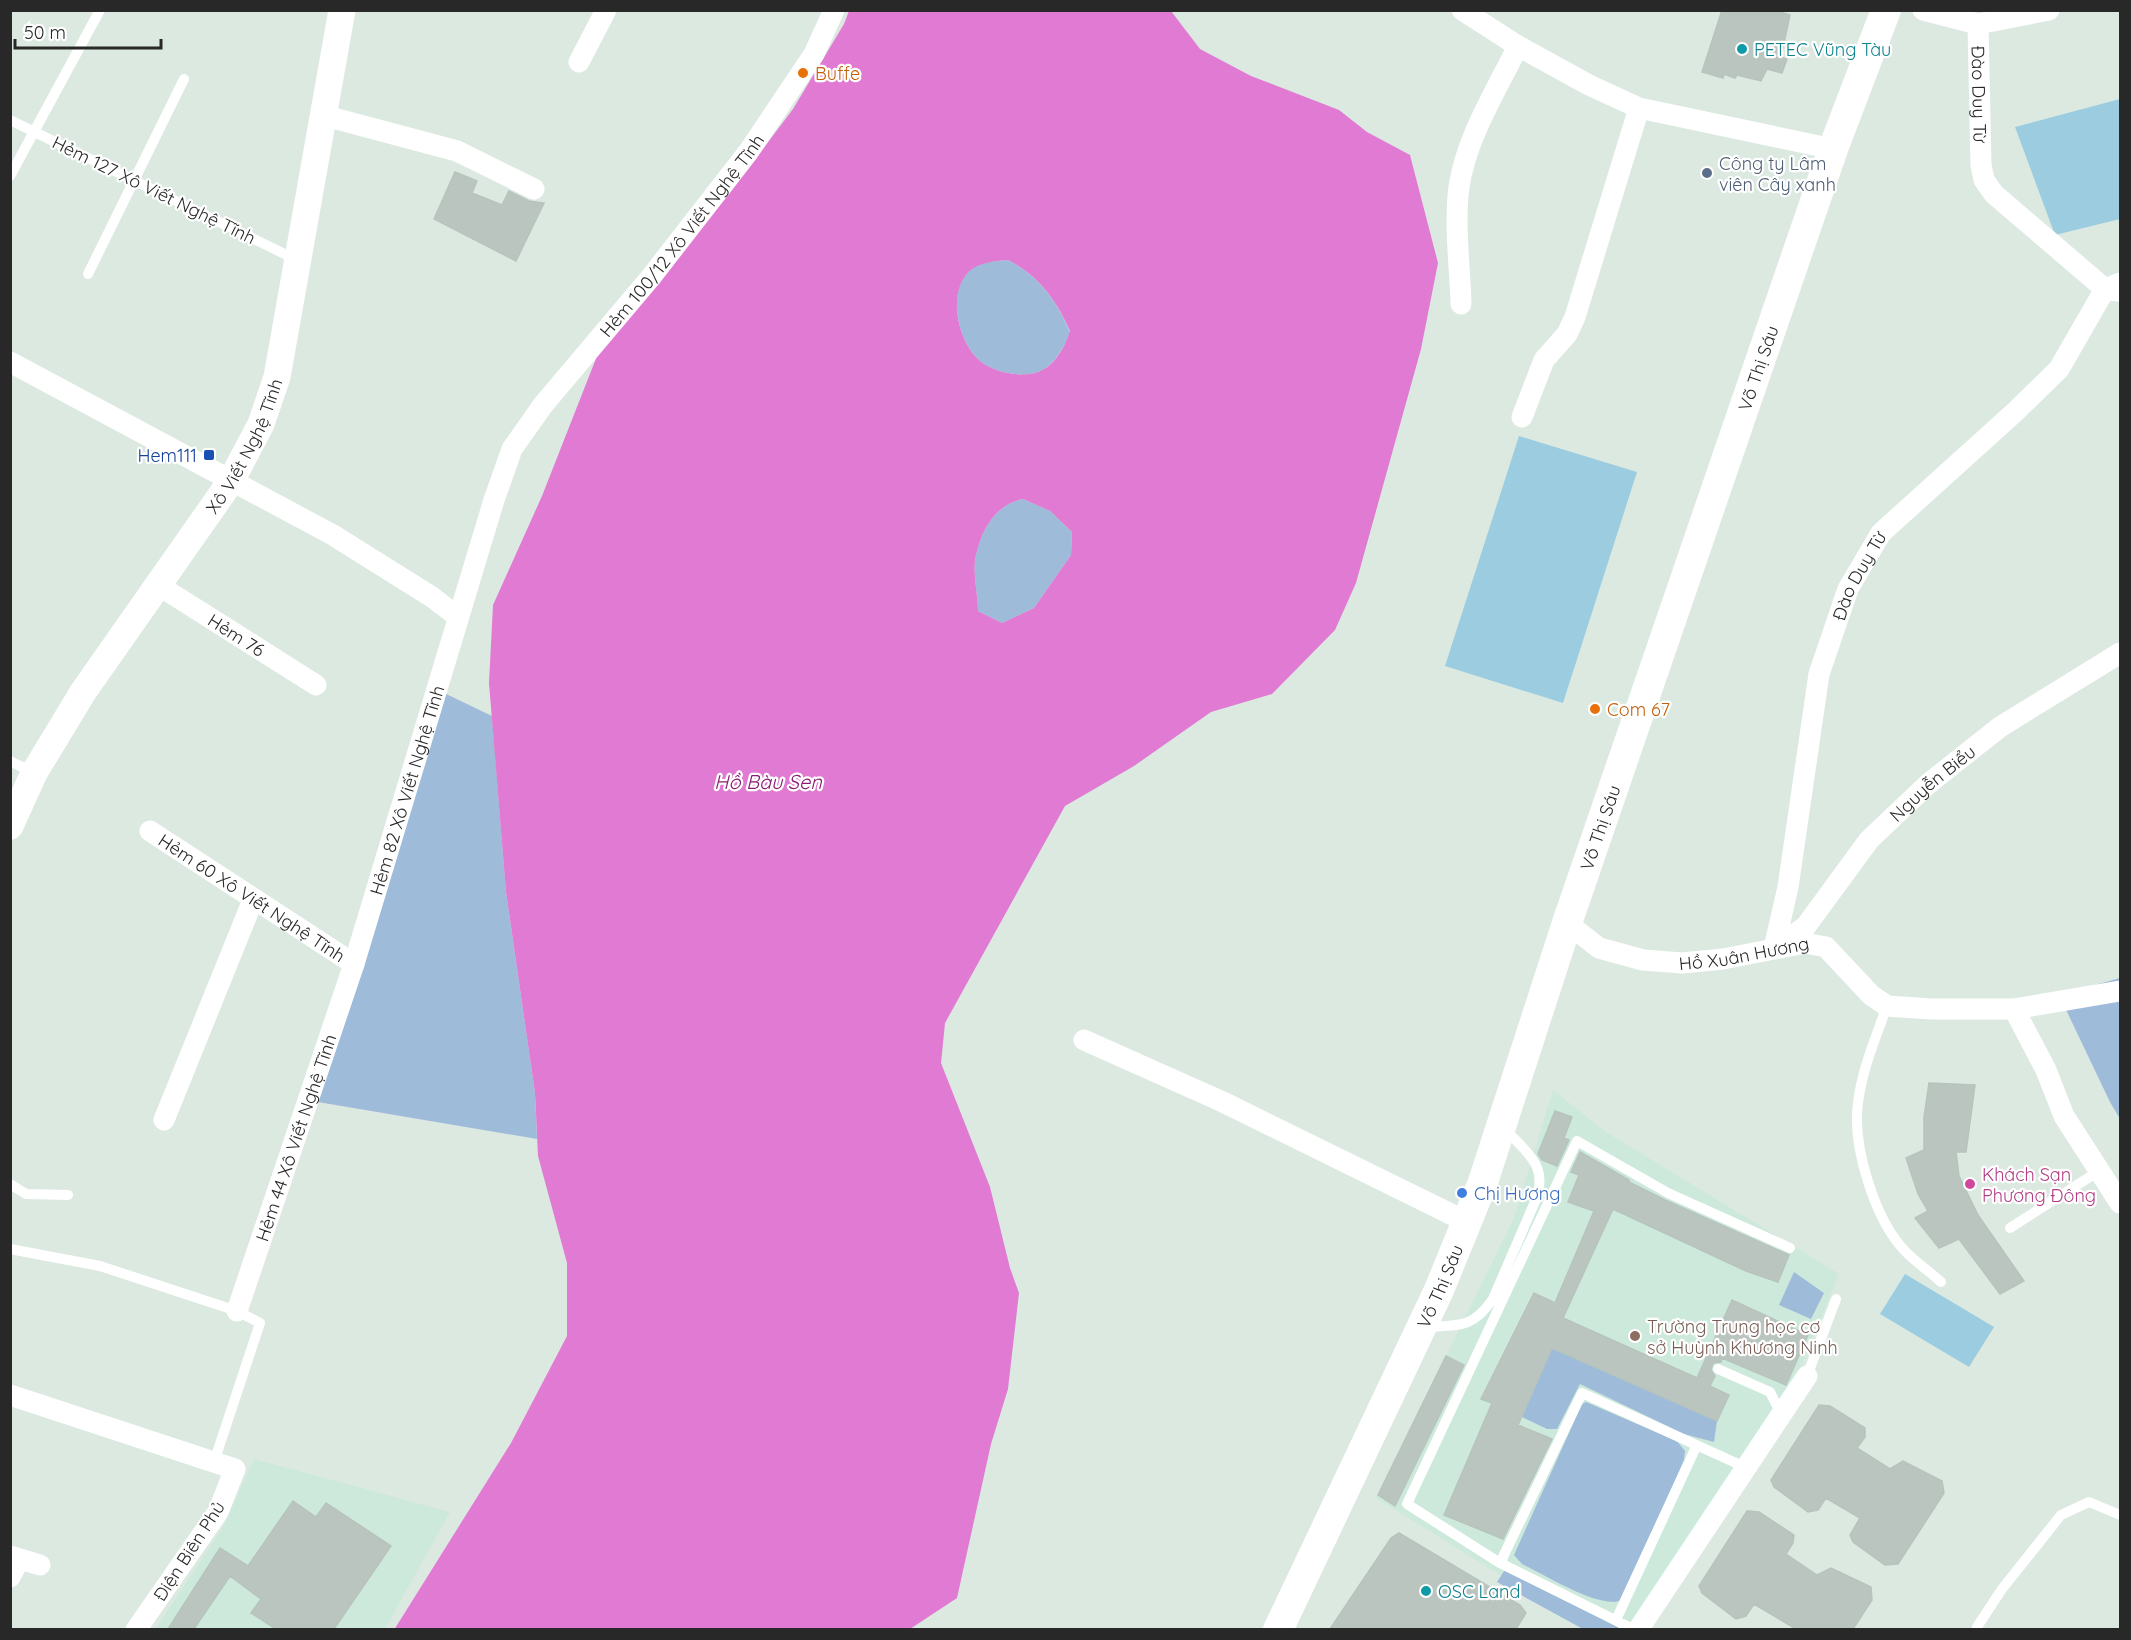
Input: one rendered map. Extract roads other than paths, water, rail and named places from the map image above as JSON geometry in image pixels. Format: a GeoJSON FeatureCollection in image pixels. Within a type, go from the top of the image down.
{"type":"FeatureCollection","features":[{"type":"Feature","properties":{"kind":"main road","name":"Võ Thị Sáu"},"geometry":{"type":"LineString","coordinates":[[1278,1629],[1422,1327],[1467,1221],[1502,1126],[1567,923],[1833,149],[1886,10]]}},
{"type":"Feature","properties":{"kind":"street","name":"Xô Viết Nghệ Tĩnh"},"geometry":{"type":"LineString","coordinates":[[10,826],[22,767],[83,692],[231,481],[261,424],[277,377],[342,10]]}},
{"type":"Feature","properties":{"kind":"street"},"geometry":{"type":"LineString","coordinates":[[579,62],[606,10]]}},
{"type":"Feature","properties":{"kind":"street","name":"Hẻm 100/12 Xô Viết Nghệ Tĩnh"},"geometry":{"type":"LineString","coordinates":[[512,449],[543,405],[651,277],[749,151],[814,54],[834,10]]}},
{"type":"Feature","properties":{"kind":"street"},"geometry":{"type":"LineString","coordinates":[[1462,10],[1518,46],[1589,86],[1639,108],[1833,149]]}},
{"type":"Feature","properties":{"kind":"street"},"geometry":{"type":"LineString","coordinates":[[1923,10],[1978,24],[2049,10]]}},
{"type":"Feature","properties":{"kind":"street","name":"Đào Duy Từ"},"geometry":{"type":"LineString","coordinates":[[1774,948],[1788,887],[1819,674],[1848,589],[1881,533],[2059,369],[2115,288],[1994,194],[1984,180],[1981,165],[1978,24]]}},
{"type":"Feature","properties":{"kind":"street"},"geometry":{"type":"LineString","coordinates":[[1461,304],[1459,187],[1466,159],[1480,123],[1518,46]]}},
{"type":"Feature","properties":{"kind":"street"},"geometry":{"type":"LineString","coordinates":[[1522,417],[1544,360],[1567,334],[1575,317],[1592,271],[1639,108]]}},
{"type":"Feature","properties":{"kind":"street"},"geometry":{"type":"LineString","coordinates":[[322,115],[457,151],[534,189]]}},
{"type":"Feature","properties":{"kind":"street"},"geometry":{"type":"LineString","coordinates":[[10,362],[333,535],[432,597],[458,617]]}},
{"type":"Feature","properties":{"kind":"street","name":"Hẻm 82 Xô Viết Nghệ Tĩnh"},"geometry":{"type":"LineString","coordinates":[[354,964],[501,475],[512,449]]}},
{"type":"Feature","properties":{"kind":"street","name":"Hẻm 76"},"geometry":{"type":"LineString","coordinates":[[158,585],[316,685]]}},
{"type":"Feature","properties":{"kind":"street","name":"Nguyễn Biểu"},"geometry":{"type":"LineString","coordinates":[[1774,948],[1806,927],[1869,840],[1928,784],[2000,727],[2121,652]]}},
{"type":"Feature","properties":{"kind":"street","name":"Hẻm 60 Xô Viết Nghệ Tĩnh"},"geometry":{"type":"LineString","coordinates":[[150,831],[354,964]]}},
{"type":"Feature","properties":{"kind":"street"},"geometry":{"type":"LineString","coordinates":[[164,1120],[253,900]]}},
{"type":"Feature","properties":{"kind":"street","name":"Hồ Xuân Hương"},"geometry":{"type":"LineString","coordinates":[[1567,923],[1599,948],[1643,960],[1682,963],[1723,959],[1805,943],[1826,947],[1871,995],[1887,1006]]}},
{"type":"Feature","properties":{"kind":"street","name":"Hẻm 44 Xô Viết Nghệ Tĩnh"},"geometry":{"type":"LineString","coordinates":[[237,1311],[354,964]]}},
{"type":"Feature","properties":{"kind":"street"},"geometry":{"type":"LineString","coordinates":[[1887,1006],[1931,1010],[2014,1009],[2121,991]]}},
{"type":"Feature","properties":{"kind":"street"},"geometry":{"type":"LineString","coordinates":[[2014,1009],[2046,1070],[2064,1116],[2121,1203]]}},
{"type":"Feature","properties":{"kind":"street"},"geometry":{"type":"LineString","coordinates":[[1084,1040],[1223,1102],[1467,1221]]}},
{"type":"Feature","properties":{"kind":"street"},"geometry":{"type":"LineString","coordinates":[[1636,1629],[1747,1468],[1807,1376]]}},
{"type":"Feature","properties":{"kind":"street"},"geometry":{"type":"LineString","coordinates":[[10,1395],[214,1461]]}},
{"type":"Feature","properties":{"kind":"street","name":"Điện Biên Phủ"},"geometry":{"type":"LineString","coordinates":[[136,1629],[218,1512],[235,1469],[214,1461]]}},
{"type":"Feature","properties":{"kind":"street"},"geometry":{"type":"LineString","coordinates":[[13,1565],[40,1565]]}},
{"type":"Feature","properties":{"kind":"lane"},"geometry":{"type":"LineString","coordinates":[[10,176],[100,10]]}},
{"type":"Feature","properties":{"kind":"lane"},"geometry":{"type":"LineString","coordinates":[[88,274],[184,79]]}},
{"type":"Feature","properties":{"kind":"lane","name":"Hẻm 127 Xô Viết Nghệ Tĩnh"},"geometry":{"type":"LineString","coordinates":[[10,120],[32,132],[56,140],[298,260]]}},
{"type":"Feature","properties":{"kind":"lane"},"geometry":{"type":"LineString","coordinates":[[1887,1006],[1865,1069],[1858,1104],[1866,1176],[1878,1210],[1905,1251],[1941,1282]]}},
{"type":"Feature","properties":{"kind":"lane"},"geometry":{"type":"LineString","coordinates":[[1422,1327],[1467,1325],[1483,1314],[1493,1299],[1537,1197],[1542,1181],[1538,1166],[1502,1126]]}},
{"type":"Feature","properties":{"kind":"lane"},"geometry":{"type":"LineString","coordinates":[[1636,1629],[1502,1560],[1407,1504],[1577,1141],[1668,1193],[1790,1248]]}},
{"type":"Feature","properties":{"kind":"lane"},"geometry":{"type":"LineString","coordinates":[[2010,1228],[2099,1171]]}},
{"type":"Feature","properties":{"kind":"lane"},"geometry":{"type":"LineString","coordinates":[[10,1184],[26,1194],[68,1195]]}},
{"type":"Feature","properties":{"kind":"lane"},"geometry":{"type":"LineString","coordinates":[[10,1248],[100,1266],[237,1311],[260,1323],[214,1461]]}},
{"type":"Feature","properties":{"kind":"lane"},"geometry":{"type":"LineString","coordinates":[[1807,1376],[1836,1299]]}},
{"type":"Feature","properties":{"kind":"lane"},"geometry":{"type":"LineString","coordinates":[[1718,1369],[1770,1392],[1782,1416]]}},
{"type":"Feature","properties":{"kind":"lane"},"geometry":{"type":"LineString","coordinates":[[1502,1560],[1582,1393],[1696,1447],[1747,1468]]}},
{"type":"Feature","properties":{"kind":"lane"},"geometry":{"type":"LineString","coordinates":[[1616,1620],[1696,1447]]}},
{"type":"Feature","properties":{"kind":"lane"},"geometry":{"type":"LineString","coordinates":[[1977,1627],[2002,1589],[2061,1515],[2089,1502],[2121,1515]]}},
{"type":"Feature","properties":{"kind":"water","name":"Hồ Bàu Sen"},"geometry":{"type":"Polygon","coordinates":[[[849,11],[1171,11],[1200,49],[1251,76],[1339,110],[1367,132],[1410,155],[1438,263],[1421,349],[1356,583],[1335,630],[1272,694],[1211,712],[1134,766],[1065,806],[945,1023],[941,1063],[990,1187],[1010,1268],[1019,1293],[1008,1389],[991,1444],[957,1598],[910,1629],[394,1630],[511,1443],[567,1336],[567,1263],[538,1156],[535,1093],[506,892],[489,683],[493,605],[542,496],[597,356],[626,314],[729,194],[793,109],[844,24],[849,11]],[[1008,260],[979,265],[966,275],[958,295],[958,319],[966,342],[985,365],[1010,374],[1029,374],[1049,366],[1063,347],[1070,331],[1059,309],[1038,281],[1008,260]],[[1023,499],[1005,506],[992,519],[982,536],[976,555],[978,611],[1002,623],[1034,608],[1071,555],[1072,532],[1050,511],[1023,499]]]}},
{"type":"Feature","properties":{"kind":"place","name":"PETEC Vũng Tàu"},"geometry":{"type":"Point","coordinates":[1742,49]}},
{"type":"Feature","properties":{"kind":"place","name":"Buffe"},"geometry":{"type":"Point","coordinates":[803,73]}},
{"type":"Feature","properties":{"kind":"place","name":"Công ty Lâm viên Cây xanh"},"geometry":{"type":"Point","coordinates":[1707,173]}},
{"type":"Feature","properties":{"kind":"place","name":"Hem111"},"geometry":{"type":"Point","coordinates":[209,455]}},
{"type":"Feature","properties":{"kind":"place","name":"Com 67"},"geometry":{"type":"Point","coordinates":[1595,709]}},
{"type":"Feature","properties":{"kind":"place","name":"Khách Sạn Phương Đông"},"geometry":{"type":"Point","coordinates":[1970,1184]}},
{"type":"Feature","properties":{"kind":"place","name":"Chị Hương"},"geometry":{"type":"Point","coordinates":[1462,1193]}},
{"type":"Feature","properties":{"kind":"place","name":"Trường Trung học cơ sở Huỳnh Khương Ninh"},"geometry":{"type":"Point","coordinates":[1635,1336]}},
{"type":"Feature","properties":{"kind":"place","name":"OSC Land"},"geometry":{"type":"Point","coordinates":[1426,1591]}}]}
